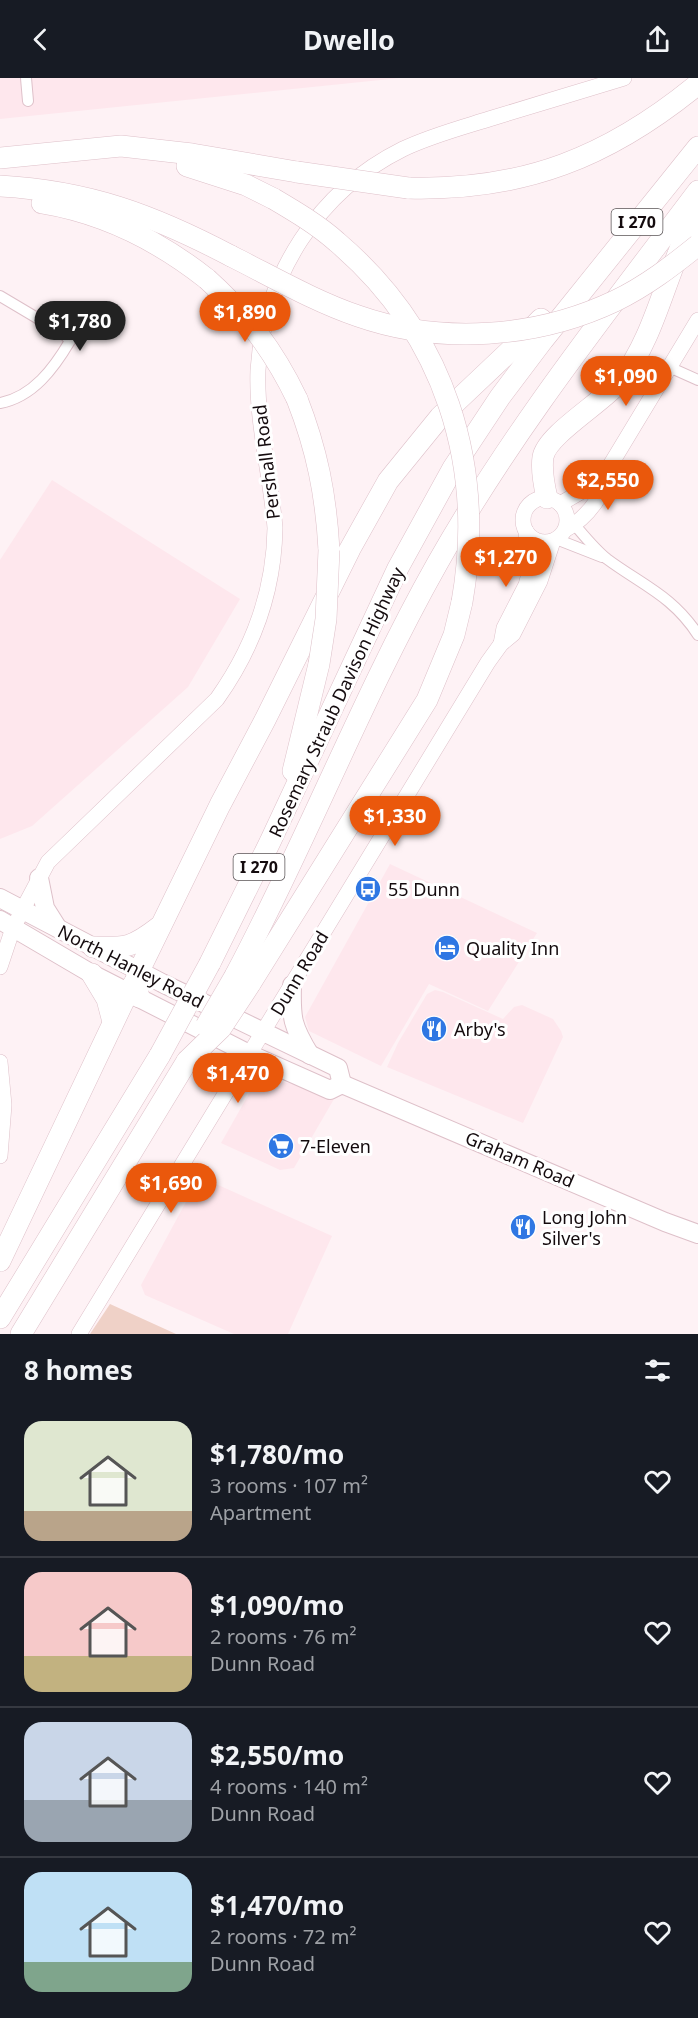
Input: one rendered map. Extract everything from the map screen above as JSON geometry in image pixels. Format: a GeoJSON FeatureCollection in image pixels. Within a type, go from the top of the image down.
{"type":"FeatureCollection","features":[{"type":"Feature","properties":{"kind":"highway"},"geometry":{"type":"LineString","coordinates":[[0,158],[121,146],[156,149],[408,188],[468,187],[532,176],[598,152],[657,116],[698,84]]}},
{"type":"Feature","properties":{"kind":"highway","name":"Rosemary Straub Davison Highway"},"geometry":{"type":"LineString","coordinates":[[0,1318],[160,1056],[210,963],[283,815],[398,568],[442,486],[500,397],[543,340],[698,147]]}},
{"type":"Feature","properties":{"kind":"highway"},"geometry":{"type":"LineString","coordinates":[[21,1334],[187,1061],[221,1028],[242,980],[427,700],[454,635],[462,603],[469,553],[470,518],[467,483],[455,425],[440,381],[406,319],[362,265],[308,220],[274,199],[214,173],[144,158],[66,151]]}},
{"type":"Feature","properties":{"kind":"highway"},"geometry":{"type":"LineString","coordinates":[[0,186],[54,191],[123,207],[175,228],[314,298],[360,317],[437,333],[468,334],[528,328],[590,312],[644,285],[698,245]]}},
{"type":"Feature","properties":{"kind":"highway"},"geometry":{"type":"LineString","coordinates":[[0,198],[50,204],[84,213],[148,239],[181,258],[207,279],[251,322],[271,351],[297,399],[310,430],[319,464],[326,506],[329,550],[326,619],[320,664],[283,815]]}},
{"type":"Feature","properties":{"kind":"highway"},"geometry":{"type":"LineString","coordinates":[[560,521],[543,478],[543,455],[565,430],[611,391],[630,367],[641,347],[698,201]]}},
{"type":"Feature","properties":{"kind":"highway","name":"Rosemary Straub Davison Highway"},"geometry":{"type":"LineString","coordinates":[[242,980],[276,896],[386,661],[454,534],[537,405],[698,201]]}},
{"type":"Feature","properties":{"kind":"highway"},"geometry":{"type":"LineString","coordinates":[[0,1261],[113,1022],[138,984],[162,924],[350,549],[388,481],[440,417],[514,347],[562,297],[598,271]]}},
{"type":"Feature","properties":{"kind":"highway"},"geometry":{"type":"LineString","coordinates":[[93,947],[117,948],[138,943],[162,924]]}},
{"type":"Feature","properties":{"kind":"highway"},"geometry":{"type":"LineString","coordinates":[[92,974],[107,999],[113,1022]]}},
{"type":"Feature","properties":{"kind":"main road"},"geometry":{"type":"LineString","coordinates":[[39,878],[45,908],[58,929]]}},
{"type":"Feature","properties":{"kind":"main road","name":"North Hanley Road"},"geometry":{"type":"LineString","coordinates":[[0,898],[93,947],[138,984]]}},
{"type":"Feature","properties":{"kind":"main road","name":"North Hanley Road"},"geometry":{"type":"LineString","coordinates":[[7,924],[92,974],[138,984],[262,1033]]}},
{"type":"Feature","properties":{"kind":"main road","name":"Graham Road"},"geometry":{"type":"LineString","coordinates":[[138,984],[249,1054],[330,1090],[342,1084],[698,1234]]}},
{"type":"Feature","properties":{"kind":"main road"},"geometry":{"type":"LineString","coordinates":[[292,985],[292,1019],[296,1032],[310,1055]]}},
{"type":"Feature","properties":{"kind":"main road"},"geometry":{"type":"LineString","coordinates":[[262,1033],[338,1068],[342,1084]]}},
{"type":"Feature","properties":{"kind":"street"},"geometry":{"type":"LineString","coordinates":[[26,78],[28,101]]}},
{"type":"Feature","properties":{"kind":"street","name":"Pershall Road"},"geometry":{"type":"LineString","coordinates":[[0,967],[7,924],[23,910],[48,862],[217,699],[235,674],[258,628],[268,596],[274,539],[273,509],[258,392],[260,354],[264,324],[275,289],[288,259],[305,231],[329,202],[360,175],[404,148],[624,78]]}},
{"type":"Feature","properties":{"kind":"street"},"geometry":{"type":"LineString","coordinates":[[0,296],[64,334],[70,341],[60,359],[29,392],[15,400],[0,403]]}},
{"type":"Feature","properties":{"kind":"street","name":"Dunn Road"},"geometry":{"type":"LineString","coordinates":[[79,1334],[483,671],[501,644],[513,633],[540,581],[560,521],[611,464],[698,320]]}},
{"type":"Feature","properties":{"kind":"street"},"geometry":{"type":"LineString","coordinates":[[669,367],[698,380]]}},
{"type":"Feature","properties":{"kind":"street","name":"Dunn Road"},"geometry":{"type":"LineString","coordinates":[[501,644],[504,628],[526,585],[529,574],[523,518],[525,511],[534,501],[560,521],[585,517],[609,480],[611,464]]}},
{"type":"Feature","properties":{"kind":"street"},"geometry":{"type":"LineString","coordinates":[[526,531],[542,542],[560,521]]}},
{"type":"Feature","properties":{"kind":"street"},"geometry":{"type":"LineString","coordinates":[[560,521],[605,558],[662,595],[691,624],[698,635]]}},
{"type":"Feature","properties":{"kind":"street"},"geometry":{"type":"LineString","coordinates":[[560,521],[605,558]]}},
{"type":"Feature","properties":{"kind":"street"},"geometry":{"type":"LineString","coordinates":[[0,1062],[4,1105],[0,1156]]}},
{"type":"Feature","properties":{"kind":"shaded area"},"geometry":{"type":"Polygon","coordinates":[[[0,78],[400,78],[0,119],[0,78]]]}},
{"type":"Feature","properties":{"kind":"shaded area"},"geometry":{"type":"Polygon","coordinates":[[[52,480],[240,599],[188,687],[32,826],[0,839],[0,560],[52,480]]]}},
{"type":"Feature","properties":{"kind":"shaded area"},"geometry":{"type":"Polygon","coordinates":[[[390,864],[537,933],[488,1011],[429,984],[381,1066],[309,1031],[305,1017],[390,864]]]}},
{"type":"Feature","properties":{"kind":"shaded area"},"geometry":{"type":"Polygon","coordinates":[[[435,990],[503,1019],[514,1007],[522,1005],[553,1019],[561,1031],[563,1037],[523,1123],[387,1067],[398,1043],[427,994],[435,990]]]}},
{"type":"Feature","properties":{"kind":"shaded area"},"geometry":{"type":"Polygon","coordinates":[[[282,1082],[301,1085],[334,1099],[294,1168],[280,1170],[221,1143],[250,1092],[282,1082]]]}},
{"type":"Feature","properties":{"kind":"shaded area"},"geometry":{"type":"Polygon","coordinates":[[[205,1179],[332,1236],[288,1334],[234,1334],[145,1295],[141,1285],[193,1189],[198,1189],[205,1179]]]}},
{"type":"Feature","properties":{"kind":"shaded area"},"geometry":{"type":"Polygon","coordinates":[[[110,1304],[176,1334],[90,1334],[110,1304]]]}},
{"type":"Feature","properties":{"kind":"place","name":"55 Dunn"},"geometry":{"type":"Point","coordinates":[368,889]}},
{"type":"Feature","properties":{"kind":"place","name":"Quality Inn"},"geometry":{"type":"Point","coordinates":[447,948]}},
{"type":"Feature","properties":{"kind":"place","name":"Arby's"},"geometry":{"type":"Point","coordinates":[434,1029]}},
{"type":"Feature","properties":{"kind":"place","name":"7-Eleven"},"geometry":{"type":"Point","coordinates":[281,1146]}},
{"type":"Feature","properties":{"kind":"place","name":"Long John Silver's"},"geometry":{"type":"Point","coordinates":[523,1227]}}]}
